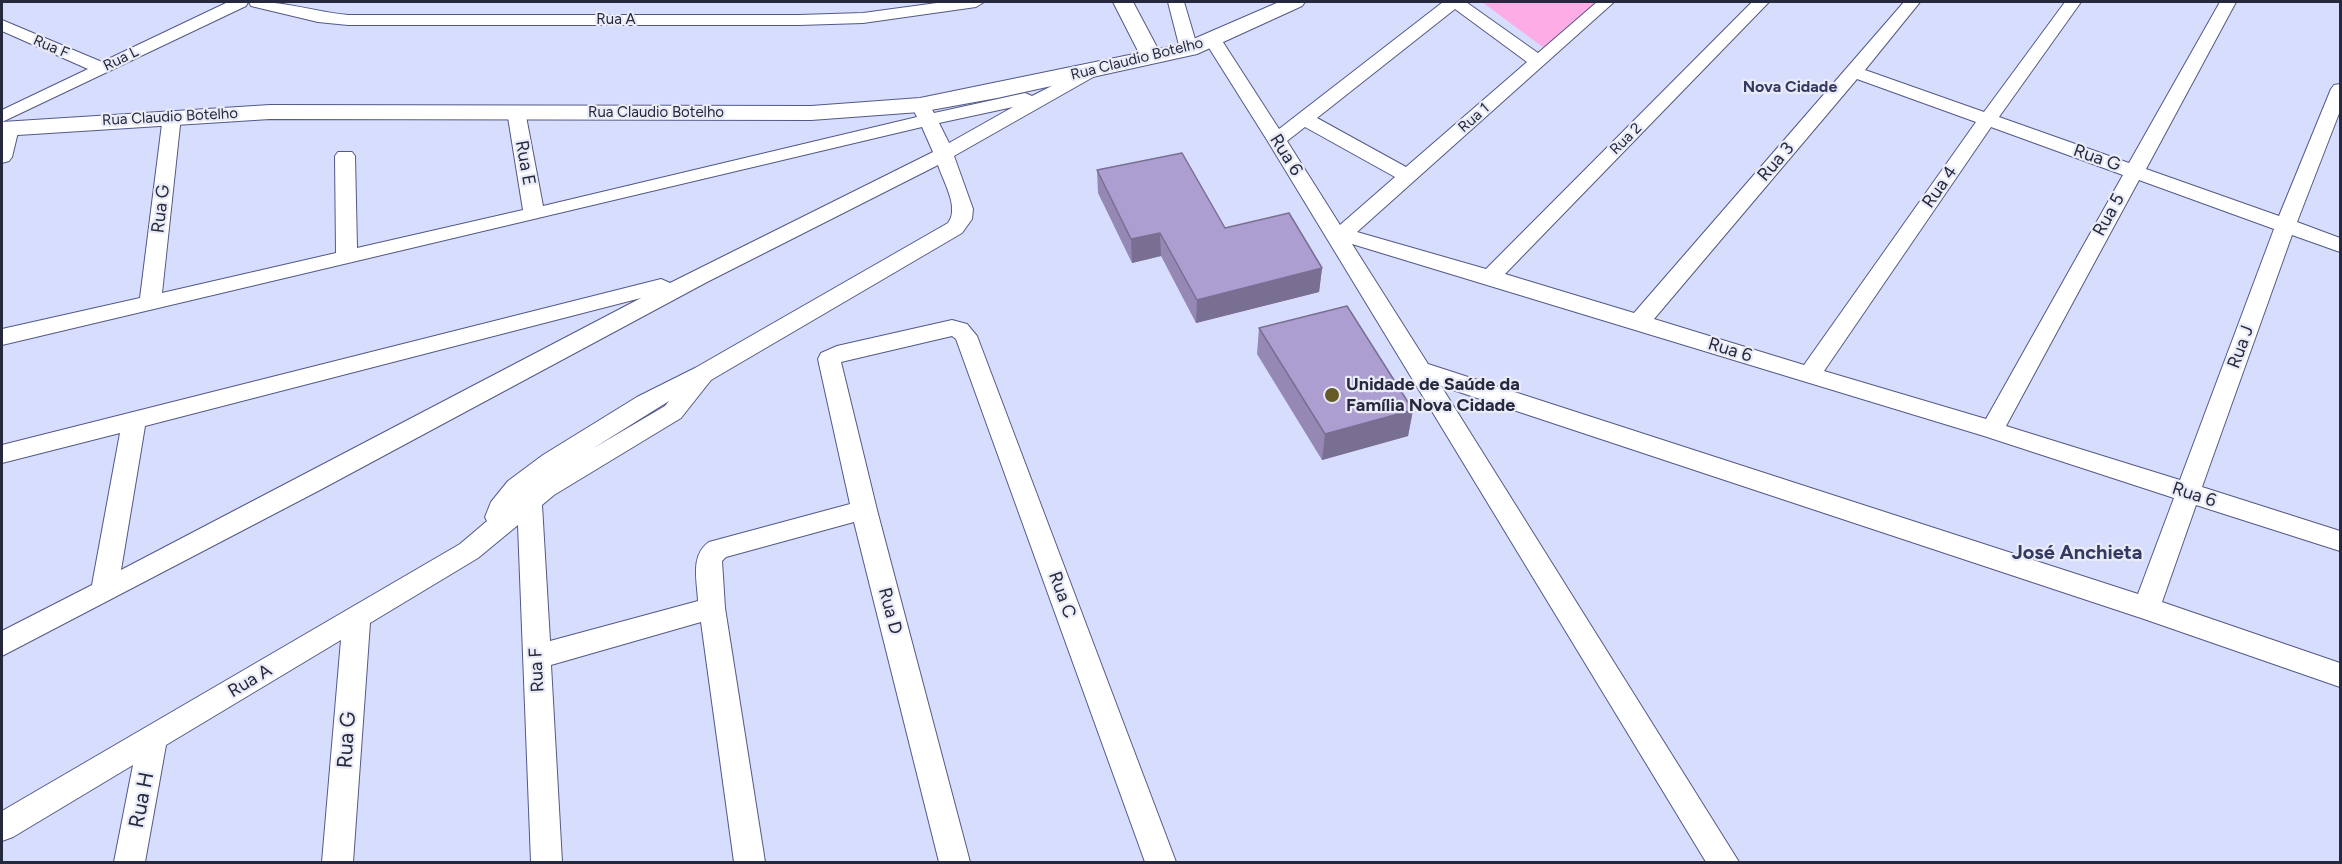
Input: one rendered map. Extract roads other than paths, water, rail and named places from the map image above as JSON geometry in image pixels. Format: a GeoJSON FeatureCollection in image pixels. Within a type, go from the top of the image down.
{"type":"FeatureCollection","features":[{"type":"Feature","properties":{"kind":"street","name":"Rua L"},"geometry":{"type":"LineString","coordinates":[[4,125],[101,68],[240,2]]}},
{"type":"Feature","properties":{"kind":"street","name":"Rua A"},"geometry":{"type":"LineString","coordinates":[[257,2],[318,17],[348,20],[532,21],[798,21],[863,18],[967,2]]}},
{"type":"Feature","properties":{"kind":"street"},"geometry":{"type":"LineString","coordinates":[[1123,2],[1152,58]]}},
{"type":"Feature","properties":{"kind":"street"},"geometry":{"type":"LineString","coordinates":[[1176,2],[1189,49]]}},
{"type":"Feature","properties":{"kind":"street","name":"Rua Claudio Botelho"},"geometry":{"type":"LineString","coordinates":[[4,125],[270,112],[924,112],[1189,49],[1295,2]]}},
{"type":"Feature","properties":{"kind":"street"},"geometry":{"type":"LineString","coordinates":[[1277,140],[1455,2],[1538,61]]}},
{"type":"Feature","properties":{"kind":"street","name":"Rua 1"},"geometry":{"type":"LineString","coordinates":[[1338,233],[1408,176],[1606,2]]}},
{"type":"Feature","properties":{"kind":"street","name":"Rua 2"},"geometry":{"type":"LineString","coordinates":[[1490,277],[1761,2]]}},
{"type":"Feature","properties":{"kind":"street","name":"Rua 3"},"geometry":{"type":"LineString","coordinates":[[1639,322],[1912,2]]}},
{"type":"Feature","properties":{"kind":"street","name":"Rua 4"},"geometry":{"type":"LineString","coordinates":[[1810,374],[1987,120],[2073,2]]}},
{"type":"Feature","properties":{"kind":"street","name":"Rua 5"},"geometry":{"type":"LineString","coordinates":[[1992,430],[2228,2]]}},
{"type":"Feature","properties":{"kind":"street","name":"Rua F"},"geometry":{"type":"LineString","coordinates":[[3,27],[101,68]]}},
{"type":"Feature","properties":{"kind":"street","name":"Rua 6"},"geometry":{"type":"LineString","coordinates":[[1213,40],[1338,233],[1810,374],[2340,541]]}},
{"type":"Feature","properties":{"kind":"street"},"geometry":{"type":"LineString","coordinates":[[2,644],[699,277],[943,154],[1044,95],[1089,72]]}},
{"type":"Feature","properties":{"kind":"street","name":"Rua G"},"geometry":{"type":"LineString","coordinates":[[1854,72],[2340,245]]}},
{"type":"Feature","properties":{"kind":"street","name":"Rua J"},"geometry":{"type":"LineString","coordinates":[[2146,608],[2285,226],[2340,89]]}},
{"type":"Feature","properties":{"kind":"street"},"geometry":{"type":"LineString","coordinates":[[2,337],[857,138],[924,112],[1044,95]]}},
{"type":"Feature","properties":{"kind":"street","name":"Rua E"},"geometry":{"type":"LineString","coordinates":[[516,111],[534,214]]}},
{"type":"Feature","properties":{"kind":"street"},"geometry":{"type":"LineString","coordinates":[[853,111],[857,138]]}},
{"type":"Feature","properties":{"kind":"street"},"geometry":{"type":"LineString","coordinates":[[924,112],[943,154]]}},
{"type":"Feature","properties":{"kind":"street","name":"Rua G"},"geometry":{"type":"LineString","coordinates":[[150,302],[172,116]]}},
{"type":"Feature","properties":{"kind":"street"},"geometry":{"type":"LineString","coordinates":[[1305,119],[1408,176]]}},
{"type":"Feature","properties":{"kind":"street"},"geometry":{"type":"LineString","coordinates":[[2,157],[4,125]]}},
{"type":"Feature","properties":{"kind":"street","name":"Rua A"},"geometry":{"type":"LineString","coordinates":[[2,827],[469,551],[494,530],[529,488],[545,488],[673,412],[703,374],[955,228],[962,219],[963,210],[943,154]]}},
{"type":"Feature","properties":{"kind":"street"},"geometry":{"type":"LineString","coordinates":[[345,156],[347,256]]}},
{"type":"Feature","properties":{"kind":"street"},"geometry":{"type":"LineString","coordinates":[[1338,233],[1419,370],[1723,862]]}},
{"type":"Feature","properties":{"kind":"street"},"geometry":{"type":"LineString","coordinates":[[2,454],[699,277]]}},
{"type":"Feature","properties":{"kind":"street","name":"Rua D"},"geometry":{"type":"LineString","coordinates":[[955,862],[864,510],[829,359],[837,354],[952,328],[959,329]]}},
{"type":"Feature","properties":{"kind":"street","name":"Rua C"},"geometry":{"type":"LineString","coordinates":[[959,329],[966,336],[1161,862]]}},
{"type":"Feature","properties":{"kind":"street"},"geometry":{"type":"LineString","coordinates":[[1419,370],[2146,608],[2340,675]]}},
{"type":"Feature","properties":{"kind":"street"},"geometry":{"type":"LineString","coordinates":[[104,590],[134,420]]}},
{"type":"Feature","properties":{"kind":"street","name":"Rua F"},"geometry":{"type":"LineString","coordinates":[[529,488],[546,862]]}},
{"type":"Feature","properties":{"kind":"street"},"geometry":{"type":"LineString","coordinates":[[750,862],[712,608],[709,561],[711,554],[718,549],[864,510]]}},
{"type":"Feature","properties":{"kind":"street"},"geometry":{"type":"LineString","coordinates":[[536,657],[712,608]]}},
{"type":"Feature","properties":{"kind":"street","name":"Rua G"},"geometry":{"type":"LineString","coordinates":[[338,862],[357,617]]}},
{"type":"Feature","properties":{"kind":"street","name":"Rua H"},"geometry":{"type":"LineString","coordinates":[[130,862],[153,738]]}},
{"type":"Feature","properties":{"kind":"place","name":"Unidade de Saúde da Família Nova Cidade"},"geometry":{"type":"Point","coordinates":[1332,395]}},
{"type":"Feature","properties":{"kind":"district","name":"Nova Cidade"},"geometry":{"type":"Point","coordinates":[1790,87]}},
{"type":"Feature","properties":{"kind":"district","name":"José Anchieta"},"geometry":{"type":"Point","coordinates":[2077,553]}}]}
